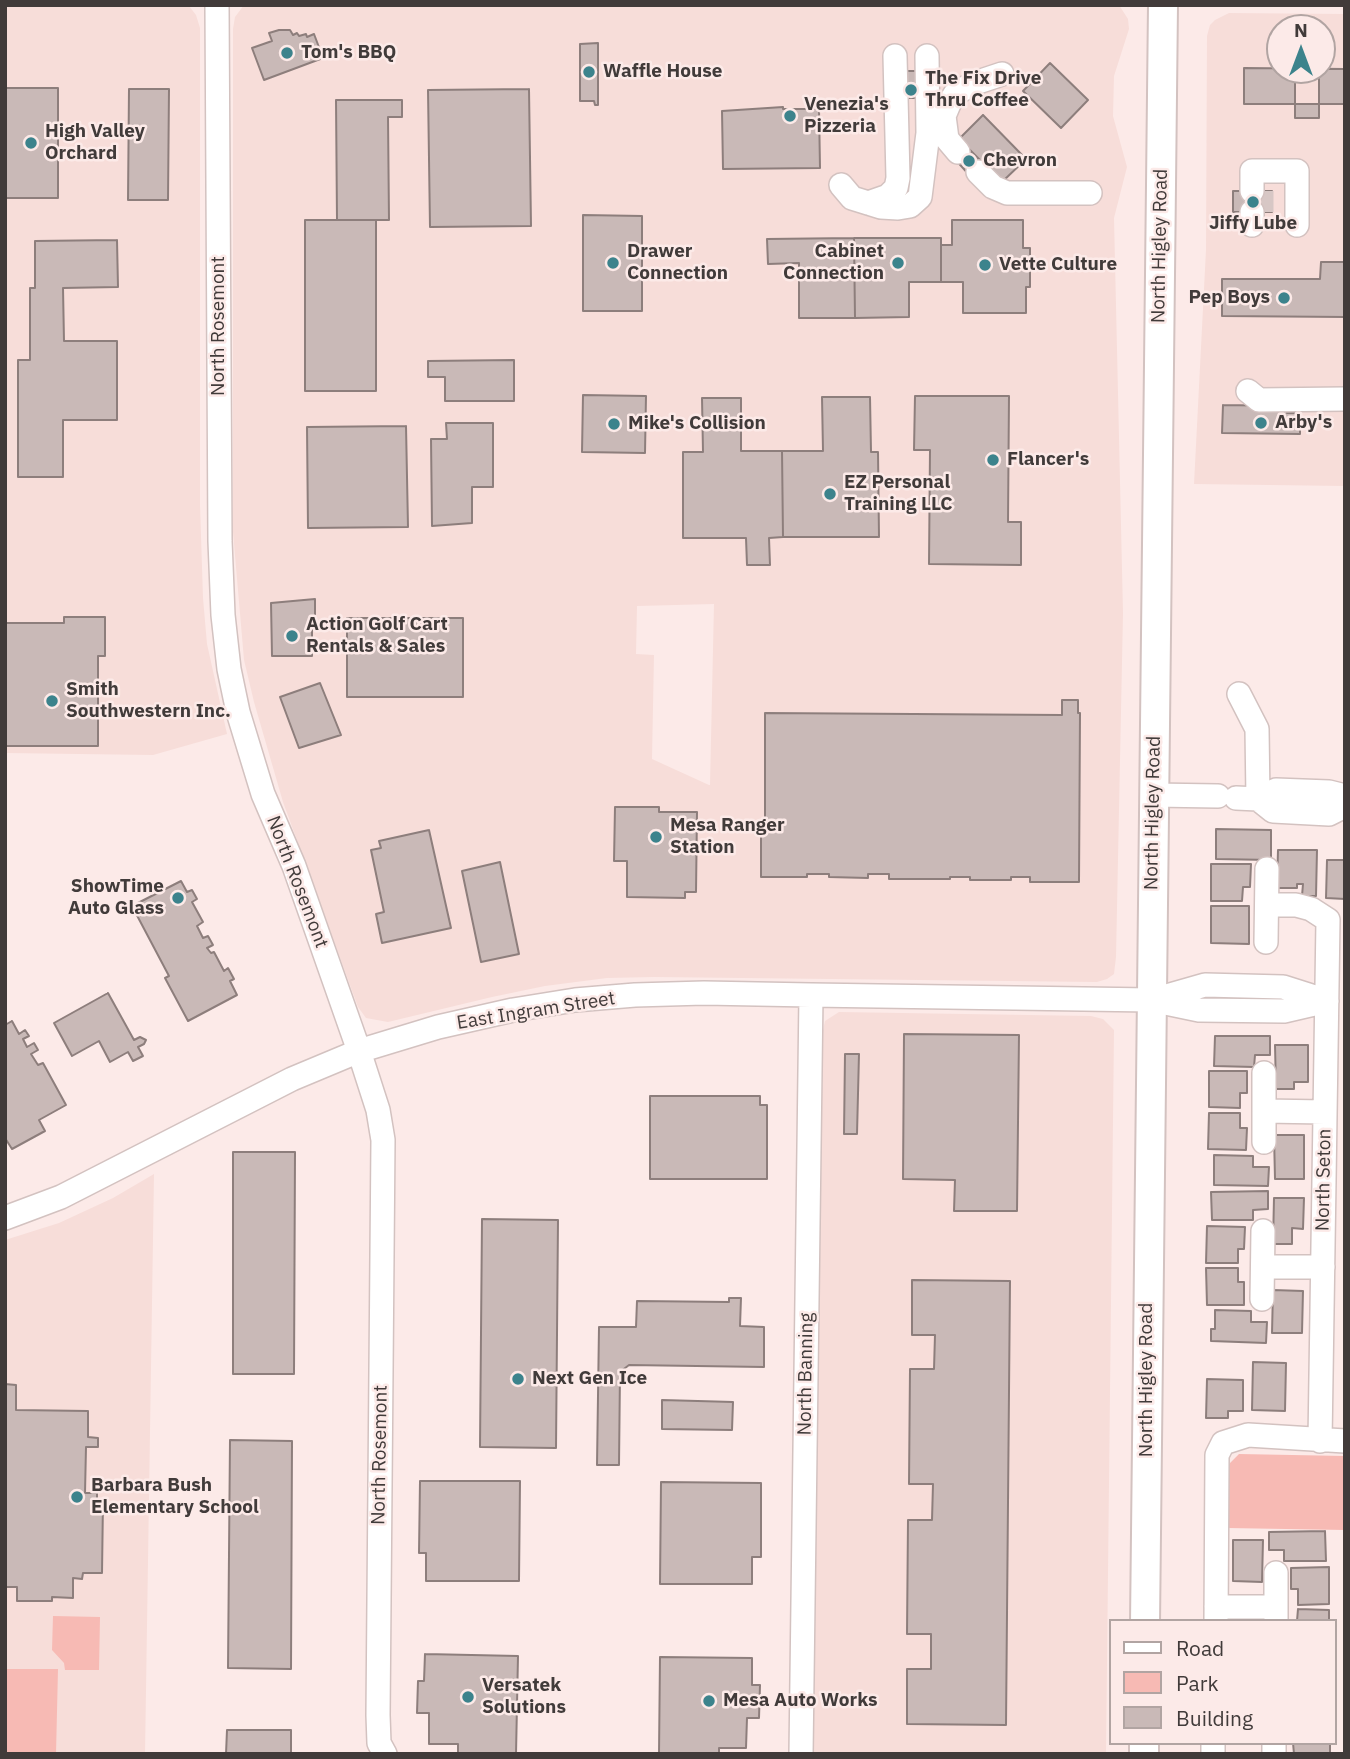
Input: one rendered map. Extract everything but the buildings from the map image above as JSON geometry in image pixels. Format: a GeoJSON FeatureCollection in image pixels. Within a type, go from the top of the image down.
{"type":"FeatureCollection","features":[{"type":"Feature","properties":{"kind":"main road","name":"North Higley Road"},"geometry":{"type":"LineString","coordinates":[[1145,1619],[1163,5]]}},
{"type":"Feature","properties":{"kind":"street","name":"North Rosemont"},"geometry":{"type":"LineString","coordinates":[[217,5],[220,541],[223,615],[229,669],[238,712],[263,794],[294,866],[359,1051],[378,1110],[383,1140],[378,1715],[379,1743],[385,1754]]}},
{"type":"Feature","properties":{"kind":"street"},"geometry":{"type":"LineString","coordinates":[[868,203],[888,196],[896,188],[898,178],[895,56]]}},
{"type":"Feature","properties":{"kind":"street"},"geometry":{"type":"LineString","coordinates":[[841,185],[852,198],[898,208],[910,206],[920,197],[928,133],[927,56]]}},
{"type":"Feature","properties":{"kind":"street"},"geometry":{"type":"LineString","coordinates":[[958,152],[947,139],[944,116],[949,104],[955,94],[972,84],[1002,74]]}},
{"type":"Feature","properties":{"kind":"street"},"geometry":{"type":"LineString","coordinates":[[1257,210],[1252,171],[1297,171],[1293,225]]}},
{"type":"Feature","properties":{"kind":"street"},"geometry":{"type":"LineString","coordinates":[[978,172],[993,187],[1007,193],[1090,193]]}},
{"type":"Feature","properties":{"kind":"street"},"geometry":{"type":"LineString","coordinates":[[1248,391],[1259,400],[1345,399]]}},
{"type":"Feature","properties":{"kind":"street"},"geometry":{"type":"LineString","coordinates":[[1238,798],[1257,729],[1239,694]]}},
{"type":"Feature","properties":{"kind":"street"},"geometry":{"type":"LineString","coordinates":[[1153,795],[1238,798],[1273,811],[1311,802],[1329,792],[1345,796]]}},
{"type":"Feature","properties":{"kind":"street"},"geometry":{"type":"LineString","coordinates":[[1311,802],[1329,814],[1345,806]]}},
{"type":"Feature","properties":{"kind":"street"},"geometry":{"type":"LineString","coordinates":[[1266,942],[1267,869]]}},
{"type":"Feature","properties":{"kind":"street"},"geometry":{"type":"LineString","coordinates":[[1267,905],[1303,907],[1337,920]]}},
{"type":"Feature","properties":{"kind":"street","name":"North Seton"},"geometry":{"type":"LineString","coordinates":[[1320,1441],[1330,1275],[1332,1119],[1327,1000],[1337,920]]}},
{"type":"Feature","properties":{"kind":"street","name":"East Ingram Street"},"geometry":{"type":"LineString","coordinates":[[1151,1000],[1205,985],[1283,987],[1327,1000]]}},
{"type":"Feature","properties":{"kind":"street"},"geometry":{"type":"LineString","coordinates":[[1258,1011],[1259,986]]}},
{"type":"Feature","properties":{"kind":"street","name":"East Ingram Street"},"geometry":{"type":"LineString","coordinates":[[5,1218],[61,1197],[292,1079],[359,1051],[438,1027],[513,1010],[575,1000],[704,993],[1151,1000],[1199,1010],[1258,1011],[1284,1011],[1327,1000]]}},
{"type":"Feature","properties":{"kind":"street","name":"North Banning"},"geometry":{"type":"LineString","coordinates":[[801,1754],[811,995]]}},
{"type":"Feature","properties":{"kind":"street"},"geometry":{"type":"LineString","coordinates":[[1264,1073],[1264,1142]]}},
{"type":"Feature","properties":{"kind":"street"},"geometry":{"type":"LineString","coordinates":[[1264,1111],[1332,1119]]}},
{"type":"Feature","properties":{"kind":"street"},"geometry":{"type":"LineString","coordinates":[[1262,1298],[1263,1231]]}},
{"type":"Feature","properties":{"kind":"street"},"geometry":{"type":"LineString","coordinates":[[1263,1267],[1330,1275]]}},
{"type":"Feature","properties":{"kind":"street"},"geometry":{"type":"LineString","coordinates":[[1276,1573],[1276,1614],[1216,1614],[1217,1455],[1223,1443],[1248,1436],[1345,1441]]}},
{"type":"Feature","properties":{"kind":"shaded area"},"geometry":{"type":"Polygon","coordinates":[[[5,5],[185,5],[196,15],[200,28],[200,505],[203,598],[207,644],[227,734],[153,755],[5,753],[5,5]]]}},
{"type":"Feature","properties":{"kind":"shaded area"},"geometry":{"type":"Polygon","coordinates":[[[244,5],[1119,5],[1128,19],[1129,29],[1114,76],[1113,116],[1127,167],[1114,218],[1123,613],[1114,974],[1097,982],[607,978],[545,986],[388,1022],[366,1018],[358,1007],[283,802],[244,660],[233,532],[235,17],[244,5]],[[714,604],[637,606],[636,654],[654,655],[652,759],[710,785],[714,604]]]}},
{"type":"Feature","properties":{"kind":"shaded area"},"geometry":{"type":"Polygon","coordinates":[[[1229,13],[1345,14],[1345,486],[1194,484],[1206,250],[1207,36],[1210,25],[1229,13]]]}},
{"type":"Feature","properties":{"kind":"shaded area"},"geometry":{"type":"Polygon","coordinates":[[[839,1012],[1091,1016],[1103,1019],[1114,1030],[1106,1754],[812,1754],[823,1030],[825,1021],[839,1012]]]}},
{"type":"Feature","properties":{"kind":"shaded area","name":"Barbara Bush Elementary School"},"geometry":{"type":"Polygon","coordinates":[[[154,1174],[145,1754],[5,1754],[5,1240],[59,1223],[113,1198],[154,1174]]]}},
{"type":"Feature","properties":{"kind":"green space"},"geometry":{"type":"Polygon","coordinates":[[[1239,1454],[1345,1456],[1345,1530],[1227,1528],[1228,1465],[1239,1454]]]}},
{"type":"Feature","properties":{"kind":"green space"},"geometry":{"type":"Polygon","coordinates":[[[53,1616],[100,1617],[99,1670],[65,1670],[64,1663],[52,1650],[53,1616]]]}},
{"type":"Feature","properties":{"kind":"green space"},"geometry":{"type":"Polygon","coordinates":[[[5,1669],[58,1669],[56,1754],[5,1754],[5,1669]]]}},
{"type":"Feature","properties":{"kind":"tunnel"},"geometry":{"type":"LineString","coordinates":[[1262,191],[1262,212]]}},
{"type":"Feature","properties":{"kind":"place","name":"Tom's BBQ"},"geometry":{"type":"Point","coordinates":[287,53]}},
{"type":"Feature","properties":{"kind":"place","name":"Waffle House"},"geometry":{"type":"Point","coordinates":[589,72]}},
{"type":"Feature","properties":{"kind":"place","name":"The Fix Drive Thru Coffee"},"geometry":{"type":"Point","coordinates":[911,90]}},
{"type":"Feature","properties":{"kind":"place","name":"Venezia's Pizzeria"},"geometry":{"type":"Point","coordinates":[790,116]}},
{"type":"Feature","properties":{"kind":"place","name":"High Valley Orchard"},"geometry":{"type":"Point","coordinates":[31,143]}},
{"type":"Feature","properties":{"kind":"place","name":"Chevron"},"geometry":{"type":"Point","coordinates":[969,161]}},
{"type":"Feature","properties":{"kind":"place","name":"Jiffy Lube"},"geometry":{"type":"Point","coordinates":[1253,202]}},
{"type":"Feature","properties":{"kind":"place","name":"Drawer Connection"},"geometry":{"type":"Point","coordinates":[613,263]}},
{"type":"Feature","properties":{"kind":"place","name":"Cabinet Connection"},"geometry":{"type":"Point","coordinates":[898,263]}},
{"type":"Feature","properties":{"kind":"place","name":"Vette Culture"},"geometry":{"type":"Point","coordinates":[985,265]}},
{"type":"Feature","properties":{"kind":"place","name":"Pep Boys"},"geometry":{"type":"Point","coordinates":[1284,298]}},
{"type":"Feature","properties":{"kind":"place","name":"Arby's"},"geometry":{"type":"Point","coordinates":[1261,423]}},
{"type":"Feature","properties":{"kind":"place","name":"Mike's Collision"},"geometry":{"type":"Point","coordinates":[614,424]}},
{"type":"Feature","properties":{"kind":"place","name":"Flancer's"},"geometry":{"type":"Point","coordinates":[993,460]}},
{"type":"Feature","properties":{"kind":"place","name":"EZ Personal Training LLC"},"geometry":{"type":"Point","coordinates":[830,494]}},
{"type":"Feature","properties":{"kind":"place","name":"Action Golf Cart Rentals & Sales"},"geometry":{"type":"Point","coordinates":[292,636]}},
{"type":"Feature","properties":{"kind":"place","name":"Smith Southwestern Inc."},"geometry":{"type":"Point","coordinates":[52,701]}},
{"type":"Feature","properties":{"kind":"place","name":"Mesa Ranger Station"},"geometry":{"type":"Point","coordinates":[656,837]}},
{"type":"Feature","properties":{"kind":"place","name":"ShowTime Auto Glass"},"geometry":{"type":"Point","coordinates":[178,898]}},
{"type":"Feature","properties":{"kind":"place","name":"Next Gen Ice"},"geometry":{"type":"Point","coordinates":[518,1379]}},
{"type":"Feature","properties":{"kind":"place","name":"Barbara Bush Elementary School"},"geometry":{"type":"Point","coordinates":[77,1497]}},
{"type":"Feature","properties":{"kind":"place","name":"Versatek Solutions"},"geometry":{"type":"Point","coordinates":[468,1697]}},
{"type":"Feature","properties":{"kind":"place","name":"Mesa Auto Works"},"geometry":{"type":"Point","coordinates":[709,1701]}}]}
